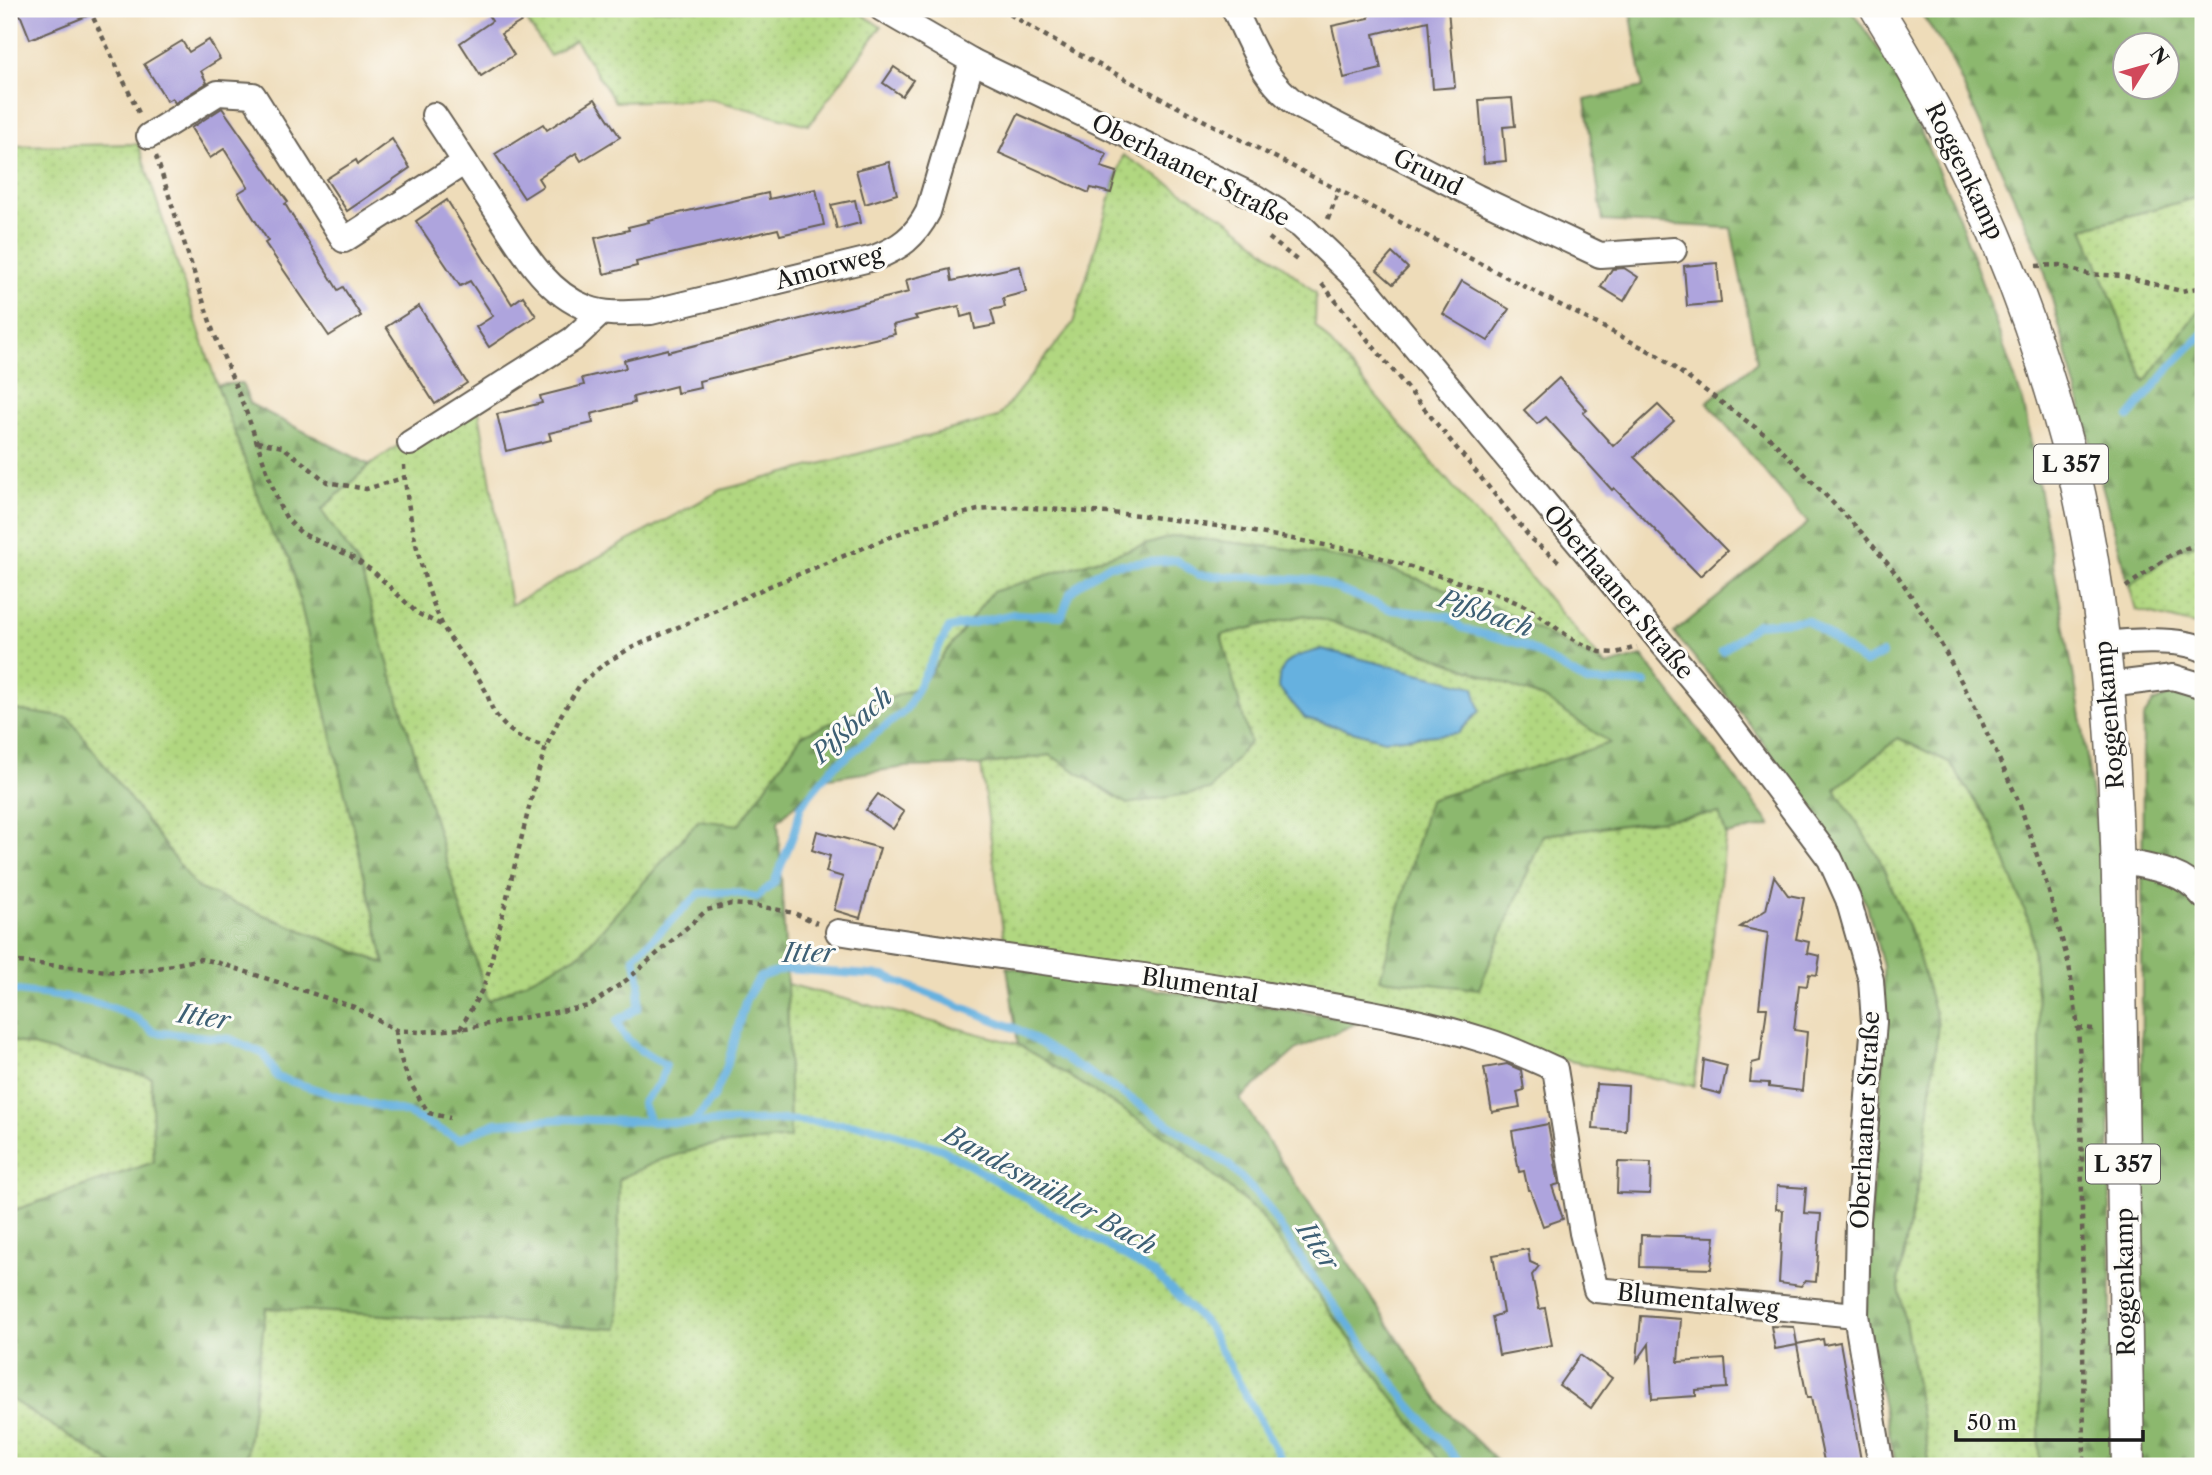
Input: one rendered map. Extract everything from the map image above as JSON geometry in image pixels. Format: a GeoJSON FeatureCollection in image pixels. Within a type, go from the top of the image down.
{"type":"FeatureCollection","features":[{"type":"Feature","properties":{"kind":"main road","name":"Roggenkamp"},"geometry":{"type":"LineString","coordinates":[[1877,9],[1913,67],[1972,180],[2018,288],[2049,381],[2074,474],[2091,556],[2114,747],[2127,1466]]}},
{"type":"Feature","properties":{"kind":"street","name":"Oberhaaner Straße"},"geometry":{"type":"LineString","coordinates":[[882,9],[972,61],[1253,196],[1301,226],[1319,241],[1364,286],[1723,715],[1830,859],[1848,899],[1871,980],[1874,1023],[1858,1221],[1856,1315],[1881,1466]]}},
{"type":"Feature","properties":{"kind":"street","name":"Grund"},"geometry":{"type":"LineString","coordinates":[[1234,9],[1265,72],[1280,92],[1299,106],[1477,197],[1600,255],[1674,250]]}},
{"type":"Feature","properties":{"kind":"street","name":"Amorweg"},"geometry":{"type":"LineString","coordinates":[[434,114],[531,262],[551,285],[585,308],[601,313],[651,312],[874,258],[909,240],[928,212],[972,61]]}},
{"type":"Feature","properties":{"kind":"street"},"geometry":{"type":"LineString","coordinates":[[149,136],[218,93],[253,95],[344,240],[464,162]]}},
{"type":"Feature","properties":{"kind":"street"},"geometry":{"type":"LineString","coordinates":[[410,443],[573,339],[601,313]]}},
{"type":"Feature","properties":{"kind":"street"},"geometry":{"type":"LineString","coordinates":[[2103,644],[2155,641],[2203,649]]}},
{"type":"Feature","properties":{"kind":"street"},"geometry":{"type":"LineString","coordinates":[[2108,685],[2173,677],[2203,686]]}},
{"type":"Feature","properties":{"kind":"street"},"geometry":{"type":"LineString","coordinates":[[2118,861],[2182,877],[2203,896]]}},
{"type":"Feature","properties":{"kind":"street","name":"Blumental"},"geometry":{"type":"LineString","coordinates":[[838,932],[1169,979],[1294,1000],[1403,1021],[1487,1041],[1555,1069]]}},
{"type":"Feature","properties":{"kind":"street","name":"Blumentalweg"},"geometry":{"type":"LineString","coordinates":[[1555,1069],[1582,1233],[1596,1290],[1856,1315]]}},
{"type":"Feature","properties":{"kind":"path"},"geometry":{"type":"LineString","coordinates":[[89,9],[149,136],[213,331],[257,441],[279,505],[287,519],[301,533],[374,572],[417,613],[443,626]]}},
{"type":"Feature","properties":{"kind":"path"},"geometry":{"type":"LineString","coordinates":[[1001,9],[1171,104],[1657,355],[1770,439],[1863,534],[1898,576],[1930,624],[1973,703],[2019,802],[2047,885],[2068,965],[2078,1028],[2081,1076],[2084,1466]]}},
{"type":"Feature","properties":{"kind":"path"},"geometry":{"type":"LineString","coordinates":[[1268,237],[1301,264]]}},
{"type":"Feature","properties":{"kind":"path"},"geometry":{"type":"LineString","coordinates":[[2035,266],[2059,265],[2088,274],[2122,276],[2181,291],[2203,287]]}},
{"type":"Feature","properties":{"kind":"path"},"geometry":{"type":"LineString","coordinates":[[1322,283],[1532,540],[1569,569]]}},
{"type":"Feature","properties":{"kind":"path"},"geometry":{"type":"LineString","coordinates":[[257,441],[283,447],[327,482],[366,489],[406,477],[421,560],[443,626],[485,689],[500,720],[515,736],[546,747]]}},
{"type":"Feature","properties":{"kind":"path"},"geometry":{"type":"LineString","coordinates":[[460,1029],[488,974],[527,808],[546,747],[561,715],[581,684],[604,664],[629,649],[772,585],[925,523],[978,510],[1016,507],[1139,515],[1238,529],[1363,552],[1507,598],[1527,607],[1572,639],[1600,652],[1631,650],[1657,637]]}},
{"type":"Feature","properties":{"kind":"path"},"geometry":{"type":"LineString","coordinates":[[2126,587],[2171,555],[2203,541]]}},
{"type":"Feature","properties":{"kind":"path"},"geometry":{"type":"LineString","coordinates":[[9,961],[124,972],[149,970],[200,959],[354,1007],[396,1030],[420,1032],[460,1029],[589,1006],[649,962],[707,910],[731,904],[794,913],[838,932]]}},
{"type":"Feature","properties":{"kind":"path"},"geometry":{"type":"LineString","coordinates":[[396,1030],[397,1052],[414,1091],[429,1113],[450,1118]]}},
{"type":"Feature","properties":{"kind":"green space"},"geometry":{"type":"Polygon","coordinates":[[[519,9],[854,9],[881,27],[809,125],[710,99],[615,102],[575,40],[550,56],[519,9]]]}},
{"type":"Feature","properties":{"kind":"green space"},"geometry":{"type":"Polygon","coordinates":[[[1630,9],[1850,9],[1892,68],[1959,217],[2024,405],[2082,722],[2108,912],[2112,1466],[2039,1466],[2040,1027],[2031,927],[1991,824],[1949,762],[1898,738],[1835,789],[1879,858],[1914,940],[1938,1024],[1924,1156],[1898,1281],[1930,1466],[1896,1466],[1866,1319],[1867,1260],[1885,1039],[1883,966],[1867,905],[1822,823],[1745,718],[1674,633],[1808,523],[1707,402],[1757,362],[1731,228],[1603,221],[1585,100],[1643,87],[1630,9]]]}},
{"type":"Feature","properties":{"kind":"green space"},"geometry":{"type":"Polygon","coordinates":[[[1918,9],[2203,9],[2203,196],[2083,228],[2145,382],[2203,304],[2203,542],[2182,548],[2129,585],[2041,258],[1949,54],[1918,9]]]}},
{"type":"Feature","properties":{"kind":"green space"},"geometry":{"type":"Polygon","coordinates":[[[138,144],[217,385],[273,536],[290,559],[386,964],[197,888],[69,719],[9,709],[9,146],[138,144]]]}},
{"type":"Feature","properties":{"kind":"green space"},"geometry":{"type":"Polygon","coordinates":[[[1123,155],[1231,222],[1316,293],[1315,325],[1606,666],[1493,606],[1381,566],[1298,550],[1174,536],[992,592],[920,686],[802,735],[739,826],[699,820],[580,954],[488,1002],[359,565],[321,510],[370,465],[471,395],[479,411],[511,605],[721,490],[998,417],[1073,323],[1123,155]]]}},
{"type":"Feature","properties":{"kind":"green space"},"geometry":{"type":"Polygon","coordinates":[[[2203,196],[2203,304],[2145,382],[2083,228],[2203,196]]]}},
{"type":"Feature","properties":{"kind":"green space"},"geometry":{"type":"Polygon","coordinates":[[[242,383],[250,404],[370,465],[321,510],[359,565],[488,1001],[580,954],[699,820],[739,825],[802,735],[920,686],[992,592],[1174,536],[1298,550],[1381,566],[1493,606],[1606,666],[1642,656],[1771,825],[1726,835],[1719,813],[1543,835],[1479,989],[1380,979],[1429,800],[1610,743],[1545,699],[1386,638],[1305,615],[1221,635],[1250,742],[1210,790],[1127,804],[1050,755],[981,765],[906,767],[822,779],[778,821],[787,984],[790,1138],[707,1146],[660,1160],[619,1179],[618,1329],[266,1308],[245,1466],[203,1466],[201,1463],[181,1466],[116,1466],[9,1398],[9,1212],[154,1162],[151,1077],[9,1040],[9,709],[69,718],[197,888],[385,964],[290,559],[273,536],[217,385],[242,383]]]}},
{"type":"Feature","properties":{"kind":"green space"},"geometry":{"type":"Polygon","coordinates":[[[2203,542],[2203,627],[2136,610],[2129,585],[2182,548],[2203,542]]]}},
{"type":"Feature","properties":{"kind":"green space"},"geometry":{"type":"Polygon","coordinates":[[[1305,615],[1386,638],[1545,699],[1611,743],[1429,800],[1479,988],[1543,835],[1720,813],[1726,835],[1694,1086],[1005,947],[981,765],[1050,755],[1127,804],[1249,742],[1221,635],[1305,615]]]}},
{"type":"Feature","properties":{"kind":"green space"},"geometry":{"type":"Polygon","coordinates":[[[2170,695],[2203,701],[2203,1466],[2140,1466],[2143,718],[2154,702],[2170,695]]]}},
{"type":"Feature","properties":{"kind":"green space"},"geometry":{"type":"Polygon","coordinates":[[[1898,738],[1949,762],[1991,824],[2031,927],[2040,1027],[2039,1466],[1930,1466],[1898,1281],[1924,1156],[1937,1028],[1834,789],[1898,738]]]}},
{"type":"Feature","properties":{"kind":"green space"},"geometry":{"type":"Polygon","coordinates":[[[1007,967],[1362,1021],[1297,1049],[1240,1099],[1445,1410],[1502,1466],[1443,1466],[1257,1212],[1176,1143],[1018,1044],[1007,967]]]}},
{"type":"Feature","properties":{"kind":"green space"},"geometry":{"type":"Polygon","coordinates":[[[787,984],[1018,1044],[1176,1143],[1257,1212],[1443,1466],[245,1466],[266,1308],[618,1329],[619,1179],[660,1160],[707,1146],[790,1138],[787,984]]]}},
{"type":"Feature","properties":{"kind":"green space"},"geometry":{"type":"Polygon","coordinates":[[[9,1040],[151,1077],[154,1162],[9,1212],[9,1040]]]}},
{"type":"Feature","properties":{"kind":"green space"},"geometry":{"type":"Polygon","coordinates":[[[9,1398],[116,1466],[9,1466],[9,1398]]]}},
{"type":"Feature","properties":{"kind":"water"},"geometry":{"type":"Polygon","coordinates":[[[1322,649],[1474,687],[1480,711],[1458,733],[1384,740],[1305,718],[1278,687],[1279,677],[1291,659],[1322,649]]]}},
{"type":"Feature","properties":{"kind":"building"},"geometry":{"type":"Polygon","coordinates":[[[18,9],[102,9],[102,10],[30,39],[18,9]]]}},
{"type":"Feature","properties":{"kind":"building"},"geometry":{"type":"Polygon","coordinates":[[[484,9],[542,9],[501,34],[514,55],[481,76],[460,43],[492,21],[484,9]]]}},
{"type":"Feature","properties":{"kind":"building"},"geometry":{"type":"Polygon","coordinates":[[[1367,9],[1448,9],[1455,87],[1433,89],[1428,21],[1374,34],[1381,69],[1344,78],[1332,26],[1369,18],[1367,9]]]}},
{"type":"Feature","properties":{"kind":"building"},"geometry":{"type":"Polygon","coordinates":[[[209,40],[220,59],[201,71],[207,83],[175,103],[172,98],[167,101],[144,64],[182,41],[189,52],[209,40]]]}},
{"type":"Feature","properties":{"kind":"building"},"geometry":{"type":"Polygon","coordinates":[[[894,67],[913,80],[902,96],[883,83],[894,67]]]}},
{"type":"Feature","properties":{"kind":"building"},"geometry":{"type":"Polygon","coordinates":[[[1512,98],[1515,126],[1503,127],[1506,161],[1484,163],[1479,100],[1512,98]]]}},
{"type":"Feature","properties":{"kind":"building"},"geometry":{"type":"Polygon","coordinates":[[[595,99],[620,137],[581,161],[576,153],[538,178],[543,186],[524,198],[495,154],[543,124],[547,130],[595,99]]]}},
{"type":"Feature","properties":{"kind":"building"},"geometry":{"type":"Polygon","coordinates":[[[222,108],[288,202],[285,204],[338,290],[343,287],[361,316],[329,336],[265,243],[268,241],[238,193],[248,187],[224,149],[210,158],[191,128],[222,108]]]}},
{"type":"Feature","properties":{"kind":"building"},"geometry":{"type":"Polygon","coordinates":[[[1018,114],[1107,154],[1101,167],[1117,172],[1111,193],[1091,188],[1089,193],[999,153],[1018,114]]]}},
{"type":"Feature","properties":{"kind":"building"},"geometry":{"type":"Polygon","coordinates":[[[392,139],[410,168],[347,211],[326,179],[356,160],[358,164],[392,139]]]}},
{"type":"Feature","properties":{"kind":"building"},"geometry":{"type":"Polygon","coordinates":[[[889,162],[897,194],[865,204],[856,170],[889,162]]]}},
{"type":"Feature","properties":{"kind":"building"},"geometry":{"type":"Polygon","coordinates":[[[816,189],[824,225],[780,235],[778,229],[636,262],[637,266],[604,274],[595,238],[629,230],[628,227],[649,222],[648,220],[768,193],[769,199],[816,189]]]}},
{"type":"Feature","properties":{"kind":"building"},"geometry":{"type":"Polygon","coordinates":[[[447,200],[512,304],[523,296],[536,316],[489,347],[476,327],[493,316],[470,281],[460,286],[416,221],[447,200]]]}},
{"type":"Feature","properties":{"kind":"building"},"geometry":{"type":"Polygon","coordinates":[[[855,200],[860,223],[837,229],[831,205],[855,200]]]}},
{"type":"Feature","properties":{"kind":"building"},"geometry":{"type":"Polygon","coordinates":[[[1392,253],[1408,268],[1393,284],[1377,270],[1392,253]]]}},
{"type":"Feature","properties":{"kind":"building"},"geometry":{"type":"Polygon","coordinates":[[[1717,263],[1721,303],[1687,306],[1684,266],[1717,263]]]}},
{"type":"Feature","properties":{"kind":"building"},"geometry":{"type":"Polygon","coordinates":[[[1020,266],[1026,292],[1003,298],[1005,307],[991,310],[995,325],[975,329],[972,314],[961,317],[959,306],[915,316],[917,319],[893,325],[895,334],[699,381],[700,388],[677,393],[676,386],[633,397],[634,403],[591,414],[593,423],[549,433],[551,440],[506,451],[497,414],[542,403],[540,396],[584,385],[582,378],[626,368],[624,360],[668,349],[668,352],[909,292],[906,280],[950,269],[952,281],[1020,266]]]}},
{"type":"Feature","properties":{"kind":"building"},"geometry":{"type":"Polygon","coordinates":[[[1624,268],[1638,277],[1624,301],[1601,287],[1612,269],[1624,268]]]}},
{"type":"Feature","properties":{"kind":"building"},"geometry":{"type":"Polygon","coordinates":[[[1462,281],[1509,309],[1488,341],[1443,314],[1462,281]]]}},
{"type":"Feature","properties":{"kind":"building"},"geometry":{"type":"Polygon","coordinates":[[[419,306],[467,383],[435,404],[386,327],[419,306]]]}},
{"type":"Feature","properties":{"kind":"building"},"geometry":{"type":"Polygon","coordinates":[[[1559,378],[1587,410],[1583,413],[1613,446],[1658,405],[1674,421],[1634,457],[1727,551],[1700,576],[1614,488],[1612,490],[1546,417],[1537,424],[1524,410],[1559,378]]]}},
{"type":"Feature","properties":{"kind":"building"},"geometry":{"type":"Polygon","coordinates":[[[878,794],[904,812],[893,829],[866,810],[878,794]]]}},
{"type":"Feature","properties":{"kind":"building"},"geometry":{"type":"Polygon","coordinates":[[[817,831],[880,848],[860,918],[834,910],[843,877],[826,872],[830,856],[812,850],[817,831]]]}},
{"type":"Feature","properties":{"kind":"building"},"geometry":{"type":"Polygon","coordinates":[[[1774,876],[1788,895],[1804,898],[1796,939],[1809,942],[1807,953],[1820,956],[1817,975],[1809,974],[1807,986],[1799,985],[1794,1030],[1807,1032],[1802,1091],[1769,1087],[1769,1083],[1750,1082],[1752,1063],[1760,1061],[1767,1008],[1759,1008],[1768,933],[1740,927],[1766,910],[1774,876]]]}},
{"type":"Feature","properties":{"kind":"building"},"geometry":{"type":"Polygon","coordinates":[[[1704,1060],[1727,1066],[1721,1094],[1701,1089],[1704,1060]]]}},
{"type":"Feature","properties":{"kind":"building"},"geometry":{"type":"Polygon","coordinates":[[[1507,1064],[1521,1070],[1524,1090],[1517,1092],[1520,1107],[1492,1112],[1484,1068],[1507,1064]]]}},
{"type":"Feature","properties":{"kind":"building"},"geometry":{"type":"Polygon","coordinates":[[[1596,1084],[1628,1086],[1626,1131],[1593,1129],[1596,1084]]]}},
{"type":"Feature","properties":{"kind":"building"},"geometry":{"type":"Polygon","coordinates":[[[1548,1124],[1559,1184],[1552,1186],[1563,1219],[1543,1226],[1528,1190],[1524,1171],[1519,1172],[1512,1131],[1548,1124]]]}},
{"type":"Feature","properties":{"kind":"building"},"geometry":{"type":"Polygon","coordinates":[[[1618,1162],[1651,1163],[1650,1194],[1617,1193],[1618,1162]]]}},
{"type":"Feature","properties":{"kind":"building"},"geometry":{"type":"Polygon","coordinates":[[[1777,1186],[1806,1188],[1804,1213],[1821,1214],[1816,1282],[1805,1281],[1801,1286],[1779,1283],[1783,1210],[1776,1209],[1777,1186]]]}},
{"type":"Feature","properties":{"kind":"building"},"geometry":{"type":"Polygon","coordinates":[[[1641,1235],[1715,1237],[1711,1269],[1640,1267],[1641,1235]]]}},
{"type":"Feature","properties":{"kind":"building"},"geometry":{"type":"Polygon","coordinates":[[[1528,1249],[1530,1262],[1539,1266],[1532,1275],[1539,1309],[1545,1308],[1552,1345],[1499,1355],[1492,1317],[1503,1313],[1493,1255],[1528,1249]]]}},
{"type":"Feature","properties":{"kind":"building"},"geometry":{"type":"Polygon","coordinates":[[[1641,1316],[1681,1319],[1678,1362],[1725,1359],[1727,1388],[1696,1390],[1696,1396],[1652,1399],[1649,1344],[1637,1361],[1641,1316]]]}},
{"type":"Feature","properties":{"kind":"building"},"geometry":{"type":"Polygon","coordinates":[[[1771,1326],[1794,1327],[1797,1344],[1823,1339],[1824,1345],[1840,1342],[1862,1466],[1825,1466],[1811,1398],[1807,1398],[1797,1345],[1775,1349],[1771,1326]]]}},
{"type":"Feature","properties":{"kind":"building"},"geometry":{"type":"Polygon","coordinates":[[[1580,1355],[1612,1378],[1591,1408],[1559,1385],[1580,1355]]]}},
{"type":"Feature","properties":{"kind":"waterway","name":"Pißbach"},"geometry":{"type":"LineString","coordinates":[[2129,417],[2173,364],[2203,334]]}},
{"type":"Feature","properties":{"kind":"waterway","name":"Pißbach"},"geometry":{"type":"LineString","coordinates":[[650,1121],[642,1103],[660,1082],[666,1065],[630,1042],[617,1021],[638,1008],[640,982],[634,957],[700,893],[731,892],[757,897],[774,883],[795,831],[801,806],[832,768],[906,710],[949,628],[1014,614],[1062,616],[1070,593],[1109,565],[1176,560],[1198,575],[1314,580],[1392,610],[1448,616],[1462,628],[1524,645],[1587,682],[1646,683]]}},
{"type":"Feature","properties":{"kind":"waterway","name":"Pißbach"},"geometry":{"type":"LineString","coordinates":[[1722,651],[1757,624],[1807,620],[1865,663],[1882,654]]}},
{"type":"Feature","properties":{"kind":"waterway","name":"Itter"},"geometry":{"type":"LineString","coordinates":[[9,990],[65,997],[105,1006],[140,1021],[153,1032],[230,1039],[264,1054],[277,1077],[334,1095],[407,1113],[459,1139],[496,1123],[564,1119],[693,1123],[714,1097],[725,1072],[746,999],[760,977],[786,969],[884,976],[1017,1029],[1133,1100],[1229,1165],[1264,1202],[1317,1283],[1409,1404],[1463,1466]]}},
{"type":"Feature","properties":{"kind":"waterway","name":"Bandesmühler Bach"},"geometry":{"type":"LineString","coordinates":[[693,1123],[784,1120],[870,1126],[942,1149],[1155,1274],[1207,1325],[1285,1466]]}}]}
